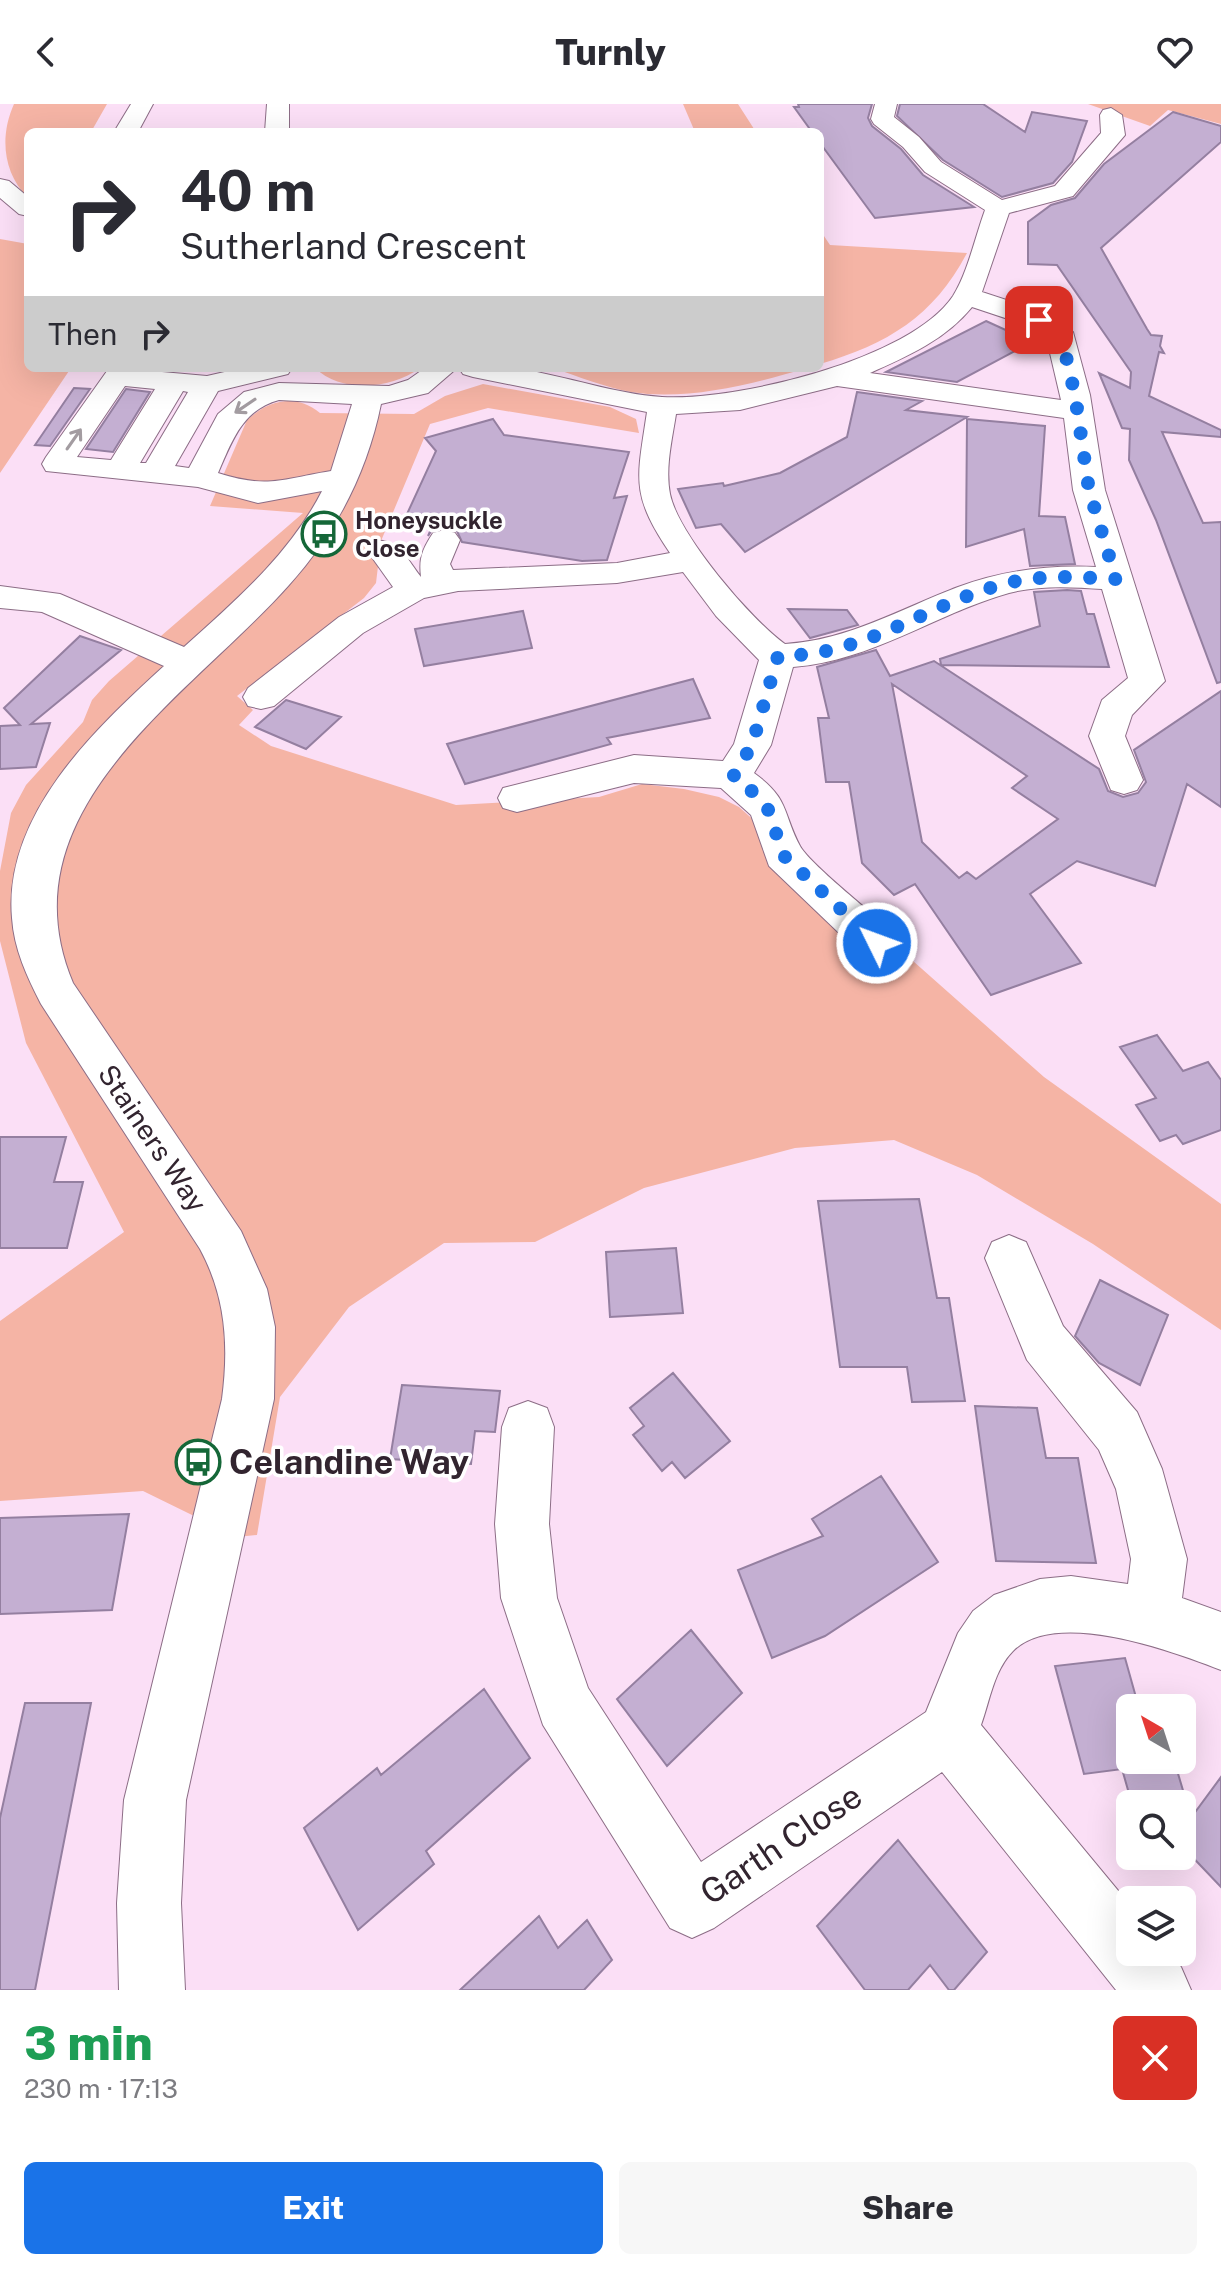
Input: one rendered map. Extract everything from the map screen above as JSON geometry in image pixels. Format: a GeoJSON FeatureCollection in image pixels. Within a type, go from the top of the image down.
{"type":"FeatureCollection","features":[{"type":"Feature","properties":{"kind":"street"},"geometry":{"type":"LineString","coordinates":[[128,128],[142,104]]}},
{"type":"Feature","properties":{"kind":"street"},"geometry":{"type":"LineString","coordinates":[[277,128],[278,104]]}},
{"type":"Feature","properties":{"kind":"street"},"geometry":{"type":"LineString","coordinates":[[886,104],[882,119],[911,142],[933,167],[998,208],[1064,191],[1113,135],[1111,115]]}},
{"type":"Feature","properties":{"kind":"street"},"geometry":{"type":"LineString","coordinates":[[0,186],[22,220]]}},
{"type":"Feature","properties":{"kind":"street"},"geometry":{"type":"LineString","coordinates":[[493,372],[662,406],[740,401],[837,377],[903,348],[947,320],[967,296],[998,208]]}},
{"type":"Feature","properties":{"kind":"street"},"geometry":{"type":"LineString","coordinates":[[967,296],[1055,328],[1062,339],[1078,411],[1089,490],[1147,681],[1115,709],[1107,736],[1124,780]]}},
{"type":"Feature","properties":{"kind":"street"},"geometry":{"type":"LineString","coordinates":[[161,381],[207,385],[261,372]]}},
{"type":"Feature","properties":{"kind":"street"},"geometry":{"type":"LineString","coordinates":[[293,372],[302,384],[319,392]]}},
{"type":"Feature","properties":{"kind":"street"},"geometry":{"type":"LineString","coordinates":[[200,478],[232,415],[241,407],[279,392],[319,392],[368,398],[412,389],[437,372]]}},
{"type":"Feature","properties":{"kind":"street"},"geometry":{"type":"LineString","coordinates":[[837,377],[1078,411]]}},
{"type":"Feature","properties":{"kind":"street"},"geometry":{"type":"LineString","coordinates":[[161,381],[90,466],[200,478],[240,492],[261,493],[321,480],[342,479]]}},
{"type":"Feature","properties":{"kind":"street"},"geometry":{"type":"LineString","coordinates":[[120,470],[161,381]]}},
{"type":"Feature","properties":{"kind":"street"},"geometry":{"type":"LineString","coordinates":[[155,474],[207,385]]}},
{"type":"Feature","properties":{"kind":"street","name":"Stainers Way"},"geometry":{"type":"LineString","coordinates":[[152,1990],[149,1903],[155,1800],[248,1399],[252,1363],[250,1332],[239,1280],[213,1227],[70,1015],[46,972],[17,940],[36,869],[57,814],[93,760],[280,574],[310,538],[342,479],[368,398]]}},
{"type":"Feature","properties":{"kind":"street"},"geometry":{"type":"LineString","coordinates":[[662,406],[654,496],[667,525],[691,560],[756,639],[778,656],[811,655],[854,644],[973,594],[1024,579],[1116,579]]}},
{"type":"Feature","properties":{"kind":"street"},"geometry":{"type":"LineString","coordinates":[[427,586],[444,540]]}},
{"type":"Feature","properties":{"kind":"street"},"geometry":{"type":"LineString","coordinates":[[382,549],[427,586]]}},
{"type":"Feature","properties":{"kind":"street"},"geometry":{"type":"LineString","coordinates":[[261,697],[351,625],[427,586],[604,575],[691,560]]}},
{"type":"Feature","properties":{"kind":"street"},"geometry":{"type":"LineString","coordinates":[[0,597],[48,602],[189,663]]}},
{"type":"Feature","properties":{"kind":"street"},"geometry":{"type":"LineString","coordinates":[[733,777],[752,745],[778,656]]}},
{"type":"Feature","properties":{"kind":"street"},"geometry":{"type":"LineString","coordinates":[[517,798],[634,769],[667,769],[733,777],[757,795],[776,826],[783,855],[877,943]]}},
{"type":"Feature","properties":{"kind":"street"},"geometry":{"type":"LineString","coordinates":[[1009,1258],[1045,1343],[1118,1431],[1143,1488],[1159,1559],[1152,1615]]}},
{"type":"Feature","properties":{"kind":"street","name":"Garth Close"},"geometry":{"type":"LineString","coordinates":[[528,1427],[522,1524],[529,1598],[564,1704],[692,1906],[948,1732]]}},
{"type":"Feature","properties":{"kind":"street"},"geometry":{"type":"LineString","coordinates":[[1158,1990],[948,1732],[981,1649],[1003,1620],[1040,1606],[1152,1615],[1221,1641]]}},
{"type":"Feature","properties":{"kind":"shaded area"},"geometry":{"type":"Polygon","coordinates":[[[14,104],[107,104],[93,128],[24,128],[24,194],[8,165],[5,141],[14,104]]]}},
{"type":"Feature","properties":{"kind":"shaded area"},"geometry":{"type":"Polygon","coordinates":[[[683,104],[738,104],[753,128],[693,128],[683,104]]]}},
{"type":"Feature","properties":{"kind":"shaded area"},"geometry":{"type":"Polygon","coordinates":[[[1088,104],[1221,104],[1221,124],[1168,110],[1150,126],[1088,104]]]}},
{"type":"Feature","properties":{"kind":"shaded area"},"geometry":{"type":"Polygon","coordinates":[[[824,236],[830,245],[967,253],[940,294],[924,311],[888,337],[824,363],[824,236]]]}},
{"type":"Feature","properties":{"kind":"shaded area"},"geometry":{"type":"Polygon","coordinates":[[[0,239],[24,243],[24,372],[68,372],[0,473],[0,239]]]}},
{"type":"Feature","properties":{"kind":"shaded area"},"geometry":{"type":"Polygon","coordinates":[[[320,372],[413,372],[395,381],[367,386],[339,382],[320,372]]]}},
{"type":"Feature","properties":{"kind":"shaded area"},"geometry":{"type":"Polygon","coordinates":[[[565,372],[792,372],[697,393],[631,392],[565,372]]]}},
{"type":"Feature","properties":{"kind":"shaded area"},"geometry":{"type":"Polygon","coordinates":[[[483,384],[610,407],[636,419],[639,433],[488,408],[430,424],[381,541],[376,583],[364,598],[237,696],[253,710],[239,725],[271,746],[456,805],[599,797],[642,784],[719,797],[739,807],[1044,1077],[1221,1204],[1221,1330],[1093,1244],[977,1175],[894,1140],[795,1148],[644,1188],[535,1242],[444,1243],[349,1307],[280,1397],[257,1535],[237,1537],[143,1491],[0,1501],[0,1321],[124,1232],[26,1043],[0,941],[0,871],[11,813],[26,785],[83,722],[92,700],[109,681],[303,513],[210,506],[247,420],[273,404],[292,401],[320,413],[414,414],[445,396],[483,384]]]}},
{"type":"Feature","properties":{"kind":"building"},"geometry":{"type":"Polygon","coordinates":[[[798,104],[872,104],[868,118],[872,126],[901,149],[923,175],[974,207],[875,218],[824,148],[824,128],[809,128],[794,107],[799,107],[798,104]]]}},
{"type":"Feature","properties":{"kind":"building"},"geometry":{"type":"Polygon","coordinates":[[[900,104],[983,104],[1025,132],[1032,112],[1087,121],[1072,162],[1053,183],[1002,197],[943,160],[897,116],[900,104]]]}},
{"type":"Feature","properties":{"kind":"building"},"geometry":{"type":"Polygon","coordinates":[[[1173,112],[1221,126],[1221,142],[1101,248],[1151,335],[1162,336],[1160,346],[1164,353],[1159,352],[1149,396],[1221,430],[1221,437],[1162,432],[1203,523],[1221,522],[1221,682],[1217,683],[1156,520],[1129,460],[1130,429],[1122,428],[1099,373],[1130,388],[1131,372],[1057,265],[1028,264],[1028,222],[1051,205],[1075,198],[1104,164],[1173,112]]]}},
{"type":"Feature","properties":{"kind":"building"},"geometry":{"type":"Polygon","coordinates":[[[986,321],[1032,342],[957,382],[886,372],[986,321]]]}},
{"type":"Feature","properties":{"kind":"building"},"geometry":{"type":"Polygon","coordinates":[[[74,388],[90,389],[50,446],[35,445],[74,388]]]}},
{"type":"Feature","properties":{"kind":"building"},"geometry":{"type":"Polygon","coordinates":[[[126,389],[150,392],[113,452],[86,449],[126,389]]]}},
{"type":"Feature","properties":{"kind":"building"},"geometry":{"type":"Polygon","coordinates":[[[857,392],[922,401],[906,410],[967,417],[745,552],[721,524],[696,528],[678,489],[723,483],[724,486],[780,473],[847,437],[857,392]]]}},
{"type":"Feature","properties":{"kind":"building"},"geometry":{"type":"Polygon","coordinates":[[[493,419],[504,435],[629,452],[614,498],[627,496],[607,560],[582,561],[462,542],[457,531],[445,527],[432,530],[428,536],[436,518],[407,514],[436,451],[425,438],[493,419]]]}},
{"type":"Feature","properties":{"kind":"building"},"geometry":{"type":"Polygon","coordinates":[[[967,419],[1045,426],[1039,516],[1065,517],[1075,564],[1030,566],[1024,529],[966,547],[967,419]]]}},
{"type":"Feature","properties":{"kind":"building"},"geometry":{"type":"Polygon","coordinates":[[[1081,591],[1087,614],[1094,614],[1109,667],[941,665],[940,659],[1040,626],[1034,592],[1081,591]]]}},
{"type":"Feature","properties":{"kind":"building"},"geometry":{"type":"Polygon","coordinates":[[[788,609],[847,610],[858,625],[810,638],[788,609]]]}},
{"type":"Feature","properties":{"kind":"building"},"geometry":{"type":"Polygon","coordinates":[[[523,611],[532,648],[424,666],[415,629],[523,611]]]}},
{"type":"Feature","properties":{"kind":"building"},"geometry":{"type":"Polygon","coordinates":[[[80,636],[121,650],[31,724],[50,723],[36,767],[0,769],[0,726],[20,725],[4,708],[80,636]]]}},
{"type":"Feature","properties":{"kind":"building"},"geometry":{"type":"Polygon","coordinates":[[[876,650],[890,676],[934,661],[1099,769],[1108,791],[1123,797],[1138,793],[1146,782],[1134,750],[1221,691],[1221,807],[1187,784],[1155,886],[1077,861],[1030,894],[1081,963],[991,995],[915,884],[894,895],[862,863],[849,782],[826,782],[818,718],[829,718],[817,667],[876,650]],[[892,684],[922,842],[959,878],[967,872],[976,879],[1058,819],[1012,788],[1027,776],[892,684]]]}},
{"type":"Feature","properties":{"kind":"building"},"geometry":{"type":"Polygon","coordinates":[[[693,679],[710,718],[607,738],[611,744],[465,784],[447,744],[693,679]]]}},
{"type":"Feature","properties":{"kind":"building"},"geometry":{"type":"Polygon","coordinates":[[[286,700],[341,717],[306,749],[255,727],[286,700]]]}},
{"type":"Feature","properties":{"kind":"building"},"geometry":{"type":"Polygon","coordinates":[[[1157,1035],[1183,1071],[1208,1062],[1221,1080],[1221,1130],[1183,1144],[1176,1135],[1160,1141],[1136,1105],[1156,1098],[1120,1047],[1157,1035]]]}},
{"type":"Feature","properties":{"kind":"building"},"geometry":{"type":"Polygon","coordinates":[[[0,1137],[66,1137],[54,1182],[83,1182],[67,1248],[0,1248],[0,1137]]]}},
{"type":"Feature","properties":{"kind":"building"},"geometry":{"type":"Polygon","coordinates":[[[919,1199],[937,1298],[949,1298],[965,1401],[912,1402],[907,1367],[840,1367],[818,1201],[919,1199]]]}},
{"type":"Feature","properties":{"kind":"building"},"geometry":{"type":"Polygon","coordinates":[[[676,1248],[683,1313],[610,1317],[606,1252],[676,1248]]]}},
{"type":"Feature","properties":{"kind":"building"},"geometry":{"type":"Polygon","coordinates":[[[1100,1280],[1168,1315],[1140,1385],[1099,1363],[1075,1336],[1100,1280]]]}},
{"type":"Feature","properties":{"kind":"building"},"geometry":{"type":"Polygon","coordinates":[[[673,1373],[730,1441],[685,1478],[672,1462],[662,1471],[633,1435],[644,1426],[630,1408],[673,1373]]]}},
{"type":"Feature","properties":{"kind":"building"},"geometry":{"type":"Polygon","coordinates":[[[402,1385],[500,1391],[495,1432],[475,1431],[471,1464],[390,1459],[402,1385]]]}},
{"type":"Feature","properties":{"kind":"building"},"geometry":{"type":"Polygon","coordinates":[[[975,1406],[1037,1408],[1046,1458],[1078,1458],[1096,1563],[996,1561],[975,1406]]]}},
{"type":"Feature","properties":{"kind":"building"},"geometry":{"type":"Polygon","coordinates":[[[881,1476],[938,1562],[825,1636],[772,1658],[738,1570],[823,1536],[812,1519],[881,1476]]]}},
{"type":"Feature","properties":{"kind":"building"},"geometry":{"type":"Polygon","coordinates":[[[129,1514],[112,1610],[0,1614],[0,1518],[129,1514]]]}},
{"type":"Feature","properties":{"kind":"building"},"geometry":{"type":"Polygon","coordinates":[[[691,1630],[742,1693],[667,1766],[617,1699],[691,1630]]]}},
{"type":"Feature","properties":{"kind":"building"},"geometry":{"type":"Polygon","coordinates":[[[1125,1658],[1135,1694],[1116,1694],[1116,1770],[1084,1774],[1055,1666],[1125,1658]]]}},
{"type":"Feature","properties":{"kind":"building"},"geometry":{"type":"Polygon","coordinates":[[[484,1689],[530,1758],[426,1851],[434,1864],[358,1930],[304,1828],[377,1768],[381,1775],[484,1689]]]}},
{"type":"Feature","properties":{"kind":"building"},"geometry":{"type":"Polygon","coordinates":[[[25,1703],[91,1703],[35,1990],[0,1990],[0,1818],[25,1703]]]}},
{"type":"Feature","properties":{"kind":"building"},"geometry":{"type":"Polygon","coordinates":[[[1123,1774],[1178,1774],[1183,1790],[1128,1790],[1123,1774]]]}},
{"type":"Feature","properties":{"kind":"building"},"geometry":{"type":"Polygon","coordinates":[[[1221,1777],[1221,1887],[1196,1861],[1196,1811],[1221,1777]]]}},
{"type":"Feature","properties":{"kind":"building"},"geometry":{"type":"Polygon","coordinates":[[[898,1840],[987,1952],[954,1990],[949,1990],[930,1965],[908,1990],[865,1990],[817,1926],[898,1840]]]}},
{"type":"Feature","properties":{"kind":"building"},"geometry":{"type":"Polygon","coordinates":[[[539,1916],[558,1948],[587,1920],[612,1960],[584,1990],[460,1990],[539,1916]]]}},
{"type":"Feature","properties":{"kind":"place","name":"Honeysuckle Close"},"geometry":{"type":"Point","coordinates":[324,534]}},
{"type":"Feature","properties":{"kind":"place","name":"Celandine Way"},"geometry":{"type":"Point","coordinates":[198,1462]}},
{"type":"Feature","properties":{"kind":"route"},"geometry":{"type":"LineString","coordinates":[[877,943],[783,855],[769,811],[757,795],[733,777],[752,745],[778,656],[811,655],[854,644],[923,618],[973,594],[1024,579],[1067,576],[1116,579],[1089,490],[1078,411],[1062,339],[1055,328],[1039,320]]}}]}
